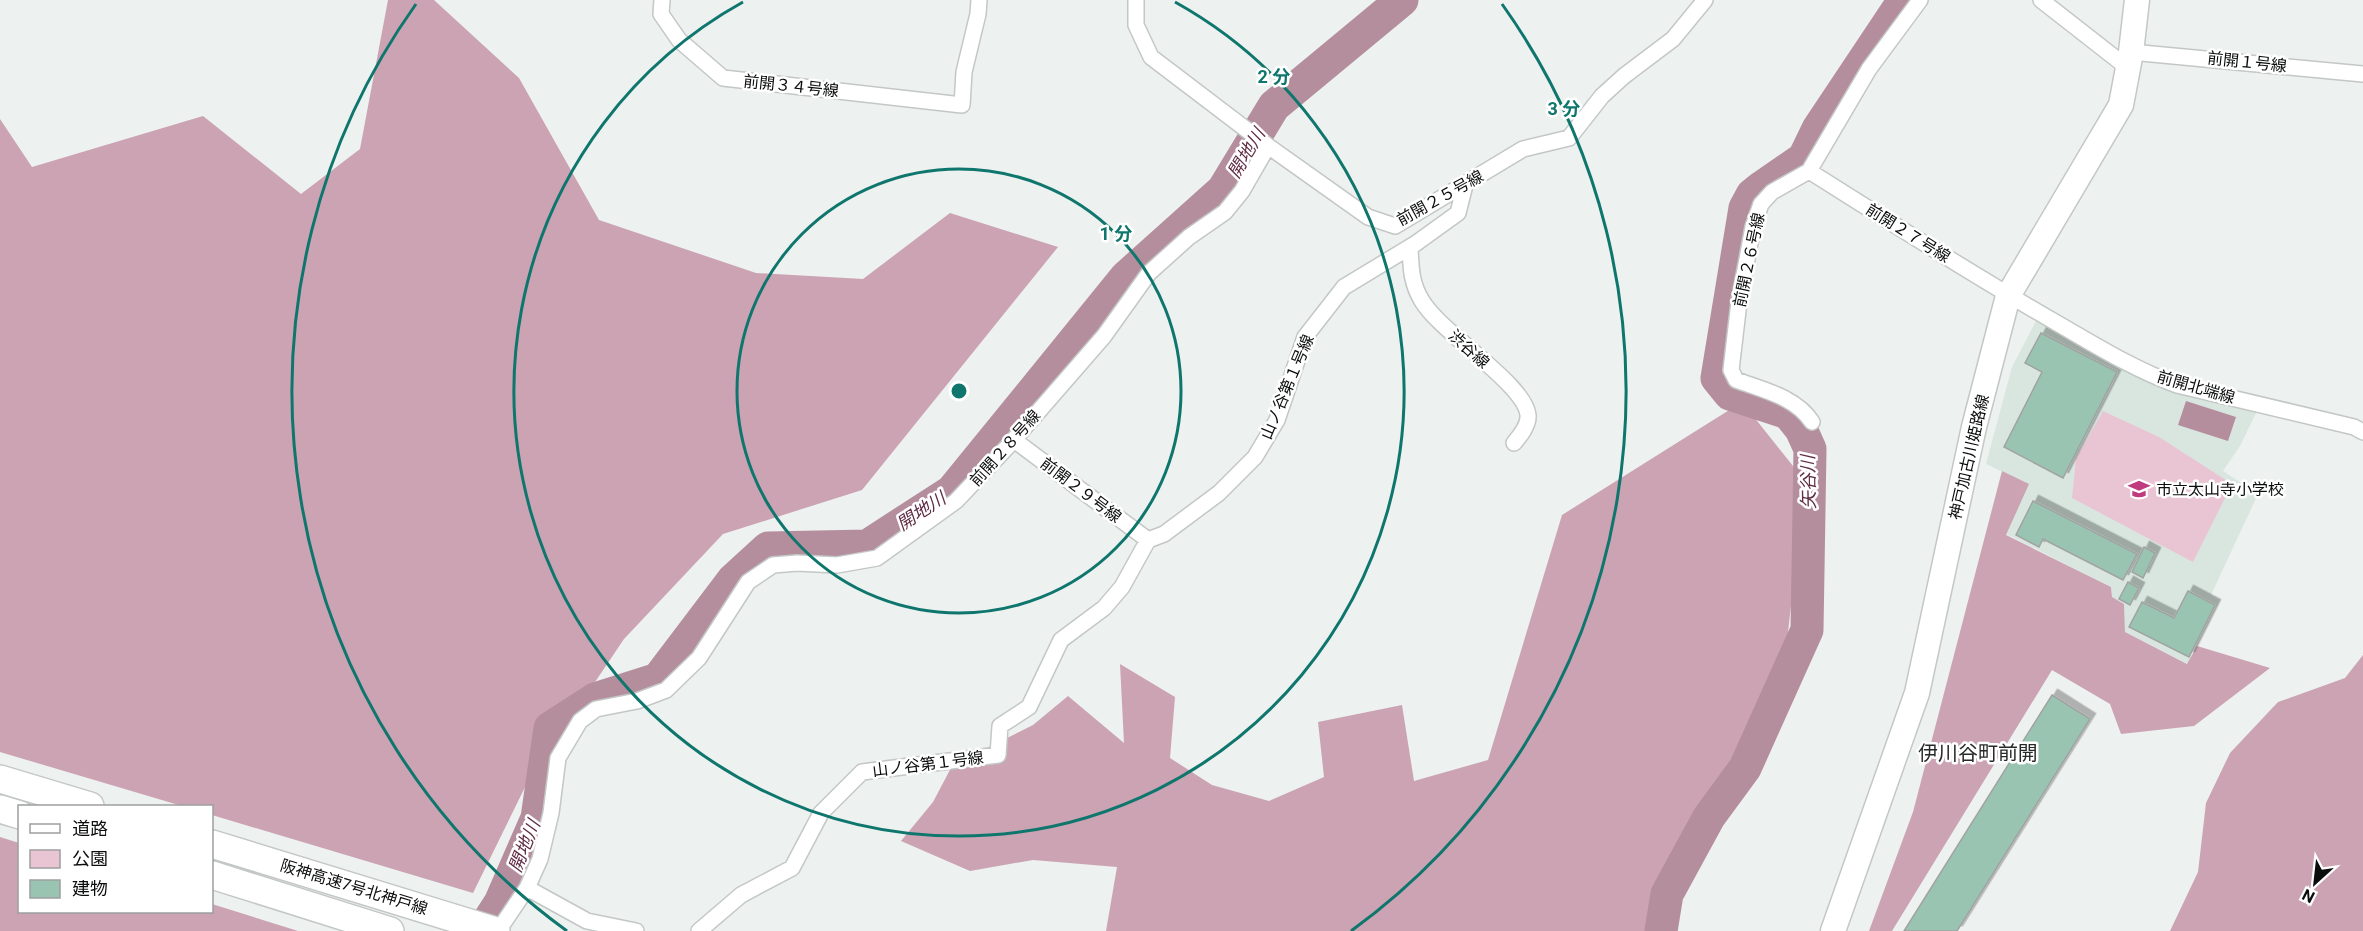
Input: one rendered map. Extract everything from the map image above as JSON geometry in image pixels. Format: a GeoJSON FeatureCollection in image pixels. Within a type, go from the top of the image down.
{"type":"FeatureCollection","features":[{"type":"Feature","properties":{"kind":"highway"},"geometry":{"type":"LineString","coordinates":[[0,779],[84,805]]}},
{"type":"Feature","properties":{"kind":"highway"},"geometry":{"type":"LineString","coordinates":[[0,809],[18,814]]}},
{"type":"Feature","properties":{"kind":"highway","name":"阪神高速7号北神戸線"},"geometry":{"type":"LineString","coordinates":[[222,847],[497,931]]}},
{"type":"Feature","properties":{"kind":"highway","name":"阪神高速7号北神戸線"},"geometry":{"type":"LineString","coordinates":[[217,876],[390,931]]}},
{"type":"Feature","properties":{"kind":"main road","name":"神戸加古川姫路線"},"geometry":{"type":"LineString","coordinates":[[1833,931],[1917,693],[1974,427],[2008,296],[2121,105],[2130,60],[2137,0]]}},
{"type":"Feature","properties":{"kind":"street","name":"前開３４号線"},"geometry":{"type":"LineString","coordinates":[[662,0],[661,14],[679,40],[723,78],[962,105],[964,72],[978,14],[979,0]]}},
{"type":"Feature","properties":{"kind":"street","name":"前開２５号線"},"geometry":{"type":"LineString","coordinates":[[1136,0],[1136,25],[1151,57],[1268,146],[1368,217],[1395,226],[1523,149],[1569,138],[1602,96],[1624,76],[1673,39],[1705,0]]}},
{"type":"Feature","properties":{"kind":"street","name":"前開２６号線"},"geometry":{"type":"LineString","coordinates":[[1812,422],[1805,411],[1785,398],[1736,380],[1731,370],[1753,227],[1761,204],[1772,192],[1809,171],[1869,69],[1920,0]]}},
{"type":"Feature","properties":{"kind":"street"},"geometry":{"type":"LineString","coordinates":[[2041,0],[2130,60]]}},
{"type":"Feature","properties":{"kind":"street","name":"前開１号線"},"geometry":{"type":"LineString","coordinates":[[2130,60],[2363,74]]}},
{"type":"Feature","properties":{"kind":"street","name":"前開２８号線"},"geometry":{"type":"LineString","coordinates":[[497,931],[527,888],[540,859],[551,813],[558,758],[580,721],[596,709],[637,701],[666,690],[699,658],[748,582],[773,565],[797,563],[837,565],[877,558],[956,501],[1014,440],[1104,336],[1149,273],[1189,237],[1225,212],[1242,191],[1268,146]]}},
{"type":"Feature","properties":{"kind":"street","name":"前開２７号線"},"geometry":{"type":"LineString","coordinates":[[1809,171],[2008,296]]}},
{"type":"Feature","properties":{"kind":"street","name":"山ノ谷第１号線"},"geometry":{"type":"LineString","coordinates":[[699,931],[741,895],[792,868],[821,813],[862,772],[998,755],[1000,726],[1029,707],[1060,640],[1104,608],[1122,588],[1148,540],[1164,534],[1219,494],[1255,457],[1276,420],[1305,337],[1344,287],[1410,248],[1458,213],[1466,185]]}},
{"type":"Feature","properties":{"kind":"street","name":"渋谷線"},"geometry":{"type":"LineString","coordinates":[[1410,248],[1411,278],[1423,303],[1444,326],[1521,396],[1528,416],[1522,434],[1514,444]]}},
{"type":"Feature","properties":{"kind":"street","name":"前開北端線"},"geometry":{"type":"LineString","coordinates":[[2008,296],[2157,378],[2177,385],[2354,427],[2363,432]]}},
{"type":"Feature","properties":{"kind":"street","name":"前開２９号線"},"geometry":{"type":"LineString","coordinates":[[1014,440],[1148,540]]}},
{"type":"Feature","properties":{"kind":"street"},"geometry":{"type":"LineString","coordinates":[[527,888],[587,921],[636,931]]}},
{"type":"Feature","properties":{"kind":"shaded area"},"geometry":{"type":"Polygon","coordinates":[[[388,0],[434,0],[519,78],[599,220],[756,273],[863,279],[950,213],[1058,247],[862,490],[723,534],[624,639],[527,783],[473,893],[213,815],[213,805],[179,805],[0,752],[0,119],[32,167],[203,116],[301,194],[360,149],[388,0]]]}},
{"type":"Feature","properties":{"kind":"shaded area","name":"市立太山寺小学校"},"geometry":{"type":"Polygon","coordinates":[[[2036,321],[2165,387],[2258,409],[2240,446],[2223,471],[2258,494],[2211,595],[2220,600],[2188,664],[2125,632],[2124,604],[2112,597],[2111,587],[2006,534],[2028,484],[1986,464],[2012,367],[2036,321]]]}},
{"type":"Feature","properties":{"kind":"shaded area"},"geometry":{"type":"Polygon","coordinates":[[[2186,401],[2236,417],[2228,441],[2178,425],[2186,401]]]}},
{"type":"Feature","properties":{"kind":"shaded area"},"geometry":{"type":"Polygon","coordinates":[[[1742,402],[1805,481],[1784,668],[1659,931],[1106,931],[1117,867],[1033,860],[970,871],[901,841],[933,802],[952,766],[1033,725],[1068,696],[1124,743],[1120,664],[1175,697],[1170,758],[1212,785],[1269,801],[1324,777],[1318,722],[1402,705],[1414,781],[1488,760],[1562,515],[1742,402]]]}},
{"type":"Feature","properties":{"kind":"shaded area"},"geometry":{"type":"Polygon","coordinates":[[[2002,471],[2029,484],[2006,535],[2111,587],[2112,597],[2124,604],[2125,632],[2187,664],[2197,646],[2270,668],[2194,726],[2121,734],[2110,704],[2052,670],[1892,931],[1869,931],[1913,812],[2002,471]]]}},
{"type":"Feature","properties":{"kind":"shaded area"},"geometry":{"type":"Polygon","coordinates":[[[2363,655],[2363,931],[2170,931],[2198,872],[2206,803],[2230,753],[2278,702],[2345,678],[2363,655]]]}},
{"type":"Feature","properties":{"kind":"shaded area"},"geometry":{"type":"Polygon","coordinates":[[[0,837],[18,843],[18,913],[213,913],[213,904],[298,931],[0,931],[0,837]]]}},
{"type":"Feature","properties":{"kind":"green space"},"geometry":{"type":"Polygon","coordinates":[[[2103,411],[2159,437],[2232,484],[2193,562],[2072,498],[2076,459],[2103,411]]]}},
{"type":"Feature","properties":{"kind":"building"},"geometry":{"type":"Polygon","coordinates":[[[2041,333],[2117,372],[2063,478],[2004,447],[2042,372],[2025,363],[2041,333]]]}},
{"type":"Feature","properties":{"kind":"building"},"geometry":{"type":"Polygon","coordinates":[[[2033,501],[2137,554],[2123,580],[2043,539],[2039,547],[2016,535],[2033,501]]]}},
{"type":"Feature","properties":{"kind":"building"},"geometry":{"type":"Polygon","coordinates":[[[2144,547],[2155,553],[2143,578],[2132,572],[2144,547]]]}},
{"type":"Feature","properties":{"kind":"building"},"geometry":{"type":"Polygon","coordinates":[[[2128,582],[2139,588],[2130,605],[2119,599],[2128,582]]]}},
{"type":"Feature","properties":{"kind":"building"},"geometry":{"type":"Polygon","coordinates":[[[2188,591],[2215,605],[2189,657],[2129,627],[2142,602],[2174,618],[2188,591]]]}},
{"type":"Feature","properties":{"kind":"building"},"geometry":{"type":"Polygon","coordinates":[[[2052,695],[2090,719],[1957,931],[1904,931],[2052,695]]]}},
{"type":"Feature","properties":{"kind":"waterway","name":"開地川"},"geometry":{"type":"LineString","coordinates":[[482,931],[500,903],[537,818],[550,728],[595,699],[658,679],[733,580],[768,548],[867,546],[952,491],[1126,277],[1223,190],[1274,106],[1402,0]]}},
{"type":"Feature","properties":{"kind":"waterway","name":"矢谷川"},"geometry":{"type":"LineString","coordinates":[[1661,931],[1667,894],[1709,817],[1745,768],[1807,630],[1810,449],[1801,429],[1788,413],[1730,394],[1717,378],[1745,208],[1752,195],[1804,158],[1818,129],[1904,0]]}},
{"type":"Feature","properties":{"kind":"place","name":"市立太山寺小学校"},"geometry":{"type":"Point","coordinates":[2139,489]}},
{"type":"Feature","properties":{"kind":"district","name":"伊川谷町前開"},"geometry":{"type":"Point","coordinates":[1978,753]}}]}
